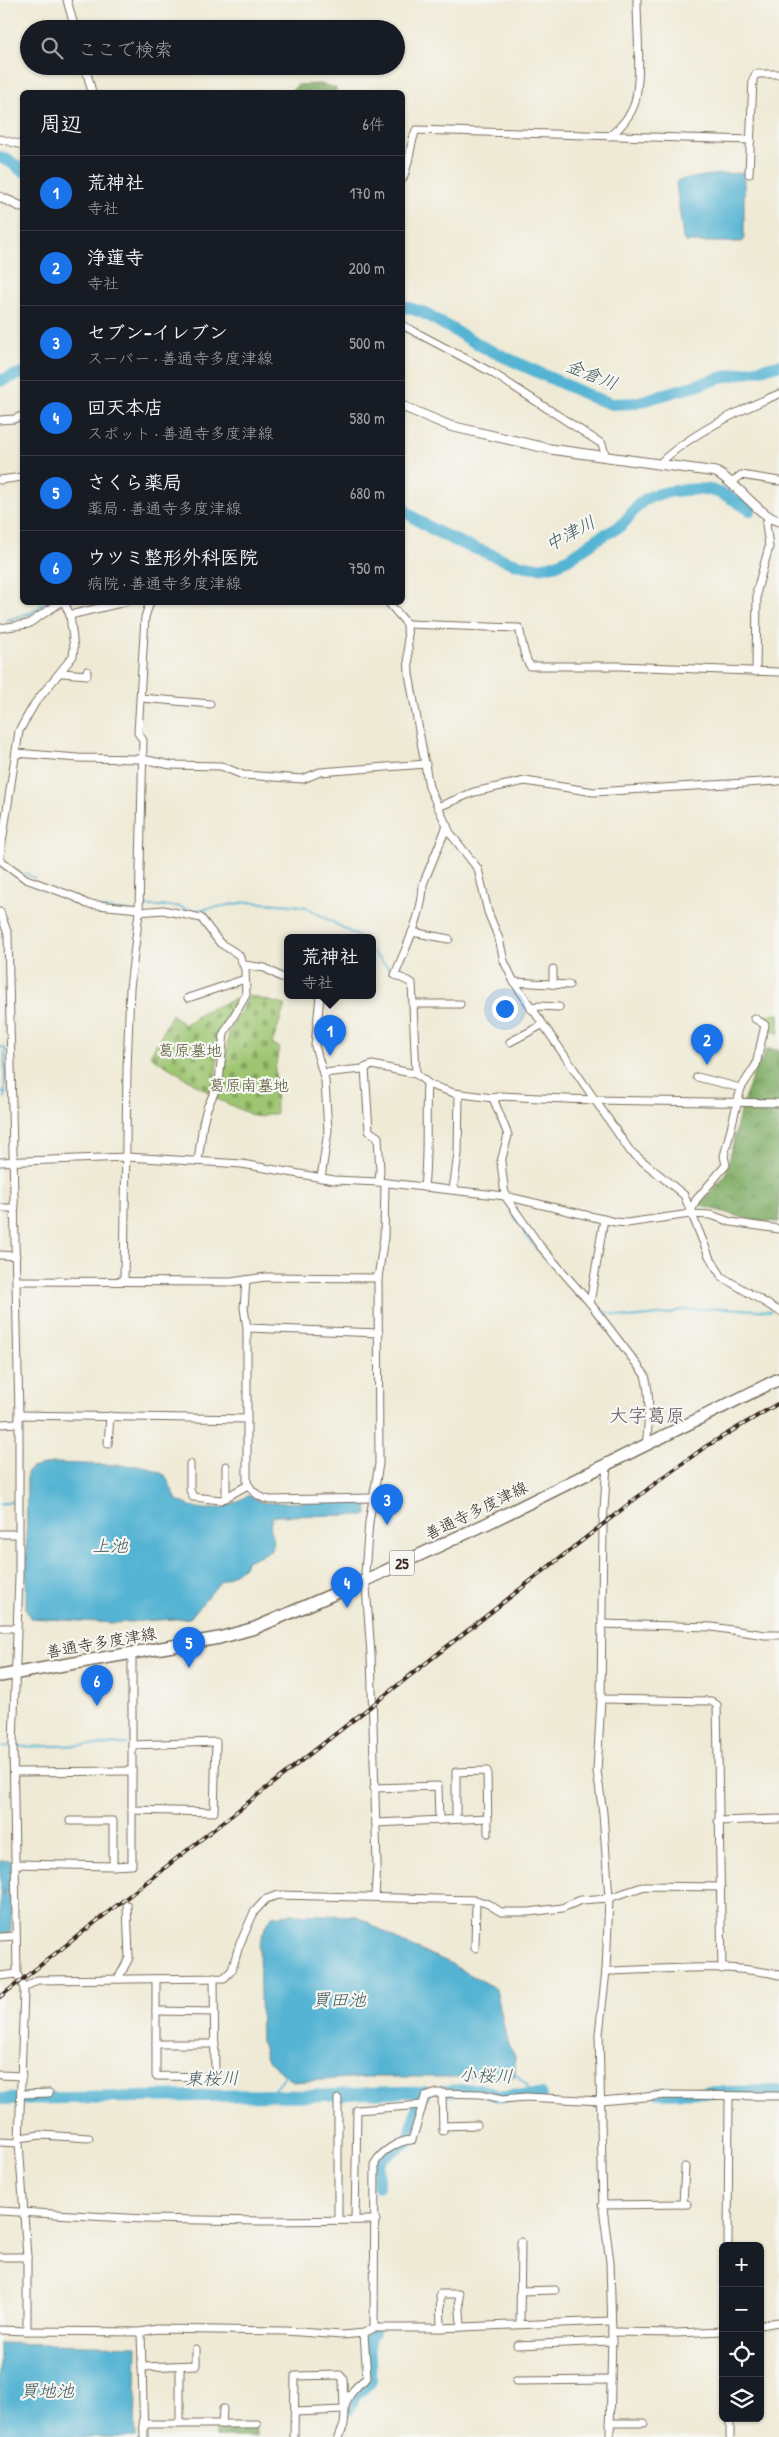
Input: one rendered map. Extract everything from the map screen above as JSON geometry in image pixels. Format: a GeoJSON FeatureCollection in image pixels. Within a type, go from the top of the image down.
{"type":"FeatureCollection","features":[{"type":"Feature","properties":{"kind":"main road","name":"善通寺多度津線"},"geometry":{"type":"LineString","coordinates":[[0,1676],[218,1638],[255,1628],[366,1580],[646,1446],[779,1379]]}},
{"type":"Feature","properties":{"kind":"street"},"geometry":{"type":"LineString","coordinates":[[67,0],[73,20]]}},
{"type":"Feature","properties":{"kind":"street"},"geometry":{"type":"LineString","coordinates":[[609,136],[617,131],[635,104],[638,75],[637,0]]}},
{"type":"Feature","properties":{"kind":"street"},"geometry":{"type":"LineString","coordinates":[[749,174],[753,79],[756,74],[779,74]]}},
{"type":"Feature","properties":{"kind":"street"},"geometry":{"type":"LineString","coordinates":[[87,75],[91,90]]}},
{"type":"Feature","properties":{"kind":"street"},"geometry":{"type":"LineString","coordinates":[[405,176],[410,144],[416,130],[751,140]]}},
{"type":"Feature","properties":{"kind":"street"},"geometry":{"type":"LineString","coordinates":[[0,139],[20,144]]}},
{"type":"Feature","properties":{"kind":"street"},"geometry":{"type":"LineString","coordinates":[[0,197],[20,206]]}},
{"type":"Feature","properties":{"kind":"street"},"geometry":{"type":"LineString","coordinates":[[405,326],[491,372],[602,444],[606,457]]}},
{"type":"Feature","properties":{"kind":"street"},"geometry":{"type":"LineString","coordinates":[[660,463],[669,454],[723,421],[779,394]]}},
{"type":"Feature","properties":{"kind":"street"},"geometry":{"type":"LineString","coordinates":[[405,407],[436,421],[459,428],[550,449],[716,472],[732,483],[769,517],[779,521]]}},
{"type":"Feature","properties":{"kind":"street"},"geometry":{"type":"LineString","coordinates":[[0,420],[14,420],[20,417]]}},
{"type":"Feature","properties":{"kind":"street"},"geometry":{"type":"LineString","coordinates":[[732,483],[742,475],[779,481]]}},
{"type":"Feature","properties":{"kind":"street"},"geometry":{"type":"LineString","coordinates":[[0,480],[20,477]]}},
{"type":"Feature","properties":{"kind":"street"},"geometry":{"type":"LineString","coordinates":[[756,672],[757,590],[768,547],[766,524],[769,517]]}},
{"type":"Feature","properties":{"kind":"street"},"geometry":{"type":"LineString","coordinates":[[0,628],[28,624],[57,605]]}},
{"type":"Feature","properties":{"kind":"street"},"geometry":{"type":"LineString","coordinates":[[0,856],[19,731],[36,703],[62,673],[73,656],[74,648],[70,615],[64,605]]}},
{"type":"Feature","properties":{"kind":"street"},"geometry":{"type":"LineString","coordinates":[[70,615],[112,605]]}},
{"type":"Feature","properties":{"kind":"street"},"geometry":{"type":"LineString","coordinates":[[124,1281],[130,988],[139,911],[143,740],[138,733],[145,617],[149,605]]}},
{"type":"Feature","properties":{"kind":"street"},"geometry":{"type":"LineString","coordinates":[[391,605],[407,624],[409,674],[429,787],[446,826],[478,869],[488,912],[499,940],[504,961],[514,982],[594,1102],[630,1151],[684,1195],[708,1256],[722,1277],[779,1311]]}},
{"type":"Feature","properties":{"kind":"street"},"geometry":{"type":"LineString","coordinates":[[407,624],[519,628],[523,641],[523,655],[530,666],[619,666],[779,672]]}},
{"type":"Feature","properties":{"kind":"street"},"geometry":{"type":"LineString","coordinates":[[62,673],[87,675],[88,670]]}},
{"type":"Feature","properties":{"kind":"street"},"geometry":{"type":"LineString","coordinates":[[141,698],[210,704]]}},
{"type":"Feature","properties":{"kind":"street"},"geometry":{"type":"LineString","coordinates":[[16,753],[78,758],[142,759],[171,765],[221,766],[243,775],[303,779],[320,772],[426,764]]}},
{"type":"Feature","properties":{"kind":"street"},"geometry":{"type":"LineString","coordinates":[[438,807],[474,792],[526,781],[594,792],[779,781]]}},
{"type":"Feature","properties":{"kind":"street"},"geometry":{"type":"LineString","coordinates":[[416,1074],[412,983],[395,975],[412,932],[422,899],[423,884],[446,826]]}},
{"type":"Feature","properties":{"kind":"street"},"geometry":{"type":"LineString","coordinates":[[0,860],[26,879],[75,896],[87,904],[139,911],[162,910],[201,918],[216,938],[239,955],[244,965],[246,995],[224,1033],[219,1082],[207,1108],[203,1123],[198,1161]]}},
{"type":"Feature","properties":{"kind":"street"},"geometry":{"type":"LineString","coordinates":[[0,912],[8,934],[17,1281],[19,1576],[16,1628],[14,1772],[15,1936],[17,1974],[24,1988],[22,2096],[19,2140],[27,2257],[27,2331]]}},
{"type":"Feature","properties":{"kind":"street"},"geometry":{"type":"LineString","coordinates":[[412,932],[449,939]]}},
{"type":"Feature","properties":{"kind":"street"},"geometry":{"type":"LineString","coordinates":[[244,965],[265,968],[284,979]]}},
{"type":"Feature","properties":{"kind":"street"},"geometry":{"type":"LineString","coordinates":[[553,969],[553,984]]}},
{"type":"Feature","properties":{"kind":"street"},"geometry":{"type":"LineString","coordinates":[[188,998],[245,979]]}},
{"type":"Feature","properties":{"kind":"street"},"geometry":{"type":"LineString","coordinates":[[514,982],[569,985]]}},
{"type":"Feature","properties":{"kind":"street"},"geometry":{"type":"LineString","coordinates":[[320,999],[315,1046],[320,1069],[323,1073],[328,1131],[322,1178]]}},
{"type":"Feature","properties":{"kind":"street"},"geometry":{"type":"LineString","coordinates":[[413,1004],[447,1001],[460,1004]]}},
{"type":"Feature","properties":{"kind":"street"},"geometry":{"type":"LineString","coordinates":[[532,1009],[539,1006],[559,1007]]}},
{"type":"Feature","properties":{"kind":"street"},"geometry":{"type":"LineString","coordinates":[[690,1214],[696,1200],[726,1165],[724,1156],[737,1102],[741,1088],[756,1065],[765,1025],[754,1018]]}},
{"type":"Feature","properties":{"kind":"street"},"geometry":{"type":"LineString","coordinates":[[510,1042],[542,1025]]}},
{"type":"Feature","properties":{"kind":"street"},"geometry":{"type":"LineString","coordinates":[[323,1073],[365,1068],[372,1065],[416,1074],[427,1083],[459,1094],[493,1098],[503,1096],[594,1102],[633,1100],[779,1103]]}},
{"type":"Feature","properties":{"kind":"street"},"geometry":{"type":"LineString","coordinates":[[365,1068],[369,1131],[378,1137],[384,1237],[378,1278],[380,1464],[369,1522],[366,1580],[371,1654],[376,1823],[377,1866],[375,1897]]}},
{"type":"Feature","properties":{"kind":"street"},"geometry":{"type":"LineString","coordinates":[[697,1077],[741,1088]]}},
{"type":"Feature","properties":{"kind":"street"},"geometry":{"type":"LineString","coordinates":[[424,1186],[428,1152],[425,1118],[427,1083]]}},
{"type":"Feature","properties":{"kind":"street"},"geometry":{"type":"LineString","coordinates":[[453,1190],[458,1154],[459,1094]]}},
{"type":"Feature","properties":{"kind":"street"},"geometry":{"type":"LineString","coordinates":[[493,1098],[508,1135],[501,1162],[505,1196],[540,1246],[590,1303],[645,1375],[648,1385],[646,1446]]}},
{"type":"Feature","properties":{"kind":"street"},"geometry":{"type":"LineString","coordinates":[[0,1162],[127,1157],[242,1164],[322,1178],[424,1186],[505,1196],[627,1223],[690,1214],[711,1215],[731,1222],[779,1229]]}},
{"type":"Feature","properties":{"kind":"street"},"geometry":{"type":"LineString","coordinates":[[0,1208],[15,1208]]}},
{"type":"Feature","properties":{"kind":"street"},"geometry":{"type":"LineString","coordinates":[[590,1303],[604,1219]]}},
{"type":"Feature","properties":{"kind":"street"},"geometry":{"type":"LineString","coordinates":[[0,1255],[16,1256]]}},
{"type":"Feature","properties":{"kind":"street"},"geometry":{"type":"LineString","coordinates":[[17,1281],[231,1282],[266,1277],[378,1278]]}},
{"type":"Feature","properties":{"kind":"street"},"geometry":{"type":"LineString","coordinates":[[246,1280],[244,1308],[247,1328],[248,1485],[257,1495],[270,1500],[373,1498]]}},
{"type":"Feature","properties":{"kind":"street"},"geometry":{"type":"LineString","coordinates":[[247,1328],[380,1333]]}},
{"type":"Feature","properties":{"kind":"street"},"geometry":{"type":"LineString","coordinates":[[18,1415],[247,1419]]}},
{"type":"Feature","properties":{"kind":"street"},"geometry":{"type":"LineString","coordinates":[[108,1444],[110,1416]]}},
{"type":"Feature","properties":{"kind":"street"},"geometry":{"type":"LineString","coordinates":[[0,1424],[18,1423]]}},
{"type":"Feature","properties":{"kind":"street"},"geometry":{"type":"LineString","coordinates":[[190,1464],[190,1495],[207,1500],[226,1498],[248,1485]]}},
{"type":"Feature","properties":{"kind":"street"},"geometry":{"type":"LineString","coordinates":[[607,1464],[603,1524],[601,1699],[598,1772],[609,1898],[606,1971],[599,2034],[602,2205],[610,2262],[610,2321],[612,2332],[610,2437]]}},
{"type":"Feature","properties":{"kind":"street"},"geometry":{"type":"LineString","coordinates":[[226,1466],[226,1498]]}},
{"type":"Feature","properties":{"kind":"street"},"geometry":{"type":"LineString","coordinates":[[0,1534],[18,1534]]}},
{"type":"Feature","properties":{"kind":"street"},"geometry":{"type":"LineString","coordinates":[[602,1624],[712,1627],[765,1635],[779,1635]]}},
{"type":"Feature","properties":{"kind":"street"},"geometry":{"type":"LineString","coordinates":[[0,1628],[16,1628]]}},
{"type":"Feature","properties":{"kind":"street"},"geometry":{"type":"LineString","coordinates":[[16,1864],[113,1866],[132,1864],[132,1654]]}},
{"type":"Feature","properties":{"kind":"street"},"geometry":{"type":"LineString","coordinates":[[601,1699],[712,1701],[717,1705],[722,1969]]}},
{"type":"Feature","properties":{"kind":"street"},"geometry":{"type":"LineString","coordinates":[[132,1745],[216,1742],[214,1812],[132,1810]]}},
{"type":"Feature","properties":{"kind":"street"},"geometry":{"type":"LineString","coordinates":[[14,1772],[132,1770]]}},
{"type":"Feature","properties":{"kind":"street"},"geometry":{"type":"LineString","coordinates":[[456,1819],[456,1772],[487,1771],[488,1833]]}},
{"type":"Feature","properties":{"kind":"street"},"geometry":{"type":"LineString","coordinates":[[374,1788],[438,1786],[439,1820]]}},
{"type":"Feature","properties":{"kind":"street"},"geometry":{"type":"LineString","coordinates":[[70,1821],[78,1817],[113,1821],[113,1866]]}},
{"type":"Feature","properties":{"kind":"street"},"geometry":{"type":"LineString","coordinates":[[376,1823],[488,1818]]}},
{"type":"Feature","properties":{"kind":"street"},"geometry":{"type":"LineString","coordinates":[[718,1821],[779,1819]]}},
{"type":"Feature","properties":{"kind":"street"},"geometry":{"type":"LineString","coordinates":[[24,1988],[37,1980],[224,1978],[232,1970],[248,1923],[262,1902],[279,1895],[476,1900],[488,1904],[501,1912],[520,1912],[562,1908],[581,1900],[609,1898],[646,1886],[721,1887]]}},
{"type":"Feature","properties":{"kind":"street"},"geometry":{"type":"LineString","coordinates":[[475,1948],[479,1930],[476,1900]]}},
{"type":"Feature","properties":{"kind":"street"},"geometry":{"type":"LineString","coordinates":[[118,1979],[129,1958],[127,1905]]}},
{"type":"Feature","properties":{"kind":"street"},"geometry":{"type":"LineString","coordinates":[[0,1937],[15,1936]]}},
{"type":"Feature","properties":{"kind":"street"},"geometry":{"type":"LineString","coordinates":[[606,1971],[722,1969],[758,1970],[779,1975]]}},
{"type":"Feature","properties":{"kind":"street"},"geometry":{"type":"LineString","coordinates":[[0,1976],[17,1974]]}},
{"type":"Feature","properties":{"kind":"street"},"geometry":{"type":"LineString","coordinates":[[156,1979],[156,2076],[215,2077],[214,1978]]}},
{"type":"Feature","properties":{"kind":"street"},"geometry":{"type":"LineString","coordinates":[[156,2011],[214,2012]]}},
{"type":"Feature","properties":{"kind":"street"},"geometry":{"type":"LineString","coordinates":[[156,2044],[215,2044]]}},
{"type":"Feature","properties":{"kind":"street"},"geometry":{"type":"LineString","coordinates":[[0,2075],[22,2076]]}},
{"type":"Feature","properties":{"kind":"street"},"geometry":{"type":"LineString","coordinates":[[22,2096],[48,2093]]}},
{"type":"Feature","properties":{"kind":"street"},"geometry":{"type":"LineString","coordinates":[[442,2093],[443,2129],[477,2125]]}},
{"type":"Feature","properties":{"kind":"street"},"geometry":{"type":"LineString","coordinates":[[374,2328],[376,2163],[380,2154],[409,2140],[419,2105],[425,2097],[442,2093],[482,2094],[503,2099],[526,2097],[601,2101],[668,2095],[779,2096]]}},
{"type":"Feature","properties":{"kind":"street"},"geometry":{"type":"LineString","coordinates":[[728,2242],[729,2096]]}},
{"type":"Feature","properties":{"kind":"street"},"geometry":{"type":"LineString","coordinates":[[338,2099],[338,2220]]}},
{"type":"Feature","properties":{"kind":"street"},"geometry":{"type":"LineString","coordinates":[[354,2220],[357,2110],[419,2105]]}},
{"type":"Feature","properties":{"kind":"street"},"geometry":{"type":"LineString","coordinates":[[0,2142],[41,2135],[89,2138]]}},
{"type":"Feature","properties":{"kind":"street"},"geometry":{"type":"LineString","coordinates":[[602,2205],[685,2204],[685,2167]]}},
{"type":"Feature","properties":{"kind":"street"},"geometry":{"type":"LineString","coordinates":[[0,2211],[163,2219],[261,2221],[376,2220]]}},
{"type":"Feature","properties":{"kind":"street"},"geometry":{"type":"LineString","coordinates":[[520,2324],[521,2242]]}},
{"type":"Feature","properties":{"kind":"street"},"geometry":{"type":"LineString","coordinates":[[0,2257],[27,2257]]}},
{"type":"Feature","properties":{"kind":"street"},"geometry":{"type":"LineString","coordinates":[[520,2290],[555,2290]]}},
{"type":"Feature","properties":{"kind":"street"},"geometry":{"type":"LineString","coordinates":[[441,2328],[440,2294],[459,2294],[460,2327]]}},
{"type":"Feature","properties":{"kind":"street"},"geometry":{"type":"LineString","coordinates":[[0,2330],[141,2332],[157,2329],[286,2331],[342,2335],[364,2333],[374,2328],[441,2328],[610,2321]]}},
{"type":"Feature","properties":{"kind":"street"},"geometry":{"type":"LineString","coordinates":[[764,2325],[779,2322]]}},
{"type":"Feature","properties":{"kind":"street"},"geometry":{"type":"LineString","coordinates":[[612,2332],[719,2331]]}},
{"type":"Feature","properties":{"kind":"street"},"geometry":{"type":"LineString","coordinates":[[141,2332],[144,2437]]}},
{"type":"Feature","properties":{"kind":"street"},"geometry":{"type":"LineString","coordinates":[[344,2410],[356,2387],[367,2378],[364,2333]]}},
{"type":"Feature","properties":{"kind":"street"},"geometry":{"type":"LineString","coordinates":[[517,2345],[534,2348],[612,2341]]}},
{"type":"Feature","properties":{"kind":"street"},"geometry":{"type":"LineString","coordinates":[[142,2367],[196,2365],[196,2349]]}},
{"type":"Feature","properties":{"kind":"street"},"geometry":{"type":"LineString","coordinates":[[180,2366],[180,2424]]}},
{"type":"Feature","properties":{"kind":"street"},"geometry":{"type":"LineString","coordinates":[[294,2437],[295,2376],[340,2375],[342,2378],[346,2419],[338,2437]]}},
{"type":"Feature","properties":{"kind":"street"},"geometry":{"type":"LineString","coordinates":[[516,2381],[611,2380]]}},
{"type":"Feature","properties":{"kind":"street"},"geometry":{"type":"LineString","coordinates":[[222,2424],[223,2409]]}},
{"type":"Feature","properties":{"kind":"street"},"geometry":{"type":"LineString","coordinates":[[295,2412],[344,2410]]}},
{"type":"Feature","properties":{"kind":"street"},"geometry":{"type":"LineString","coordinates":[[610,2422],[644,2423]]}},
{"type":"Feature","properties":{"kind":"street"},"geometry":{"type":"LineString","coordinates":[[730,2422],[730,2437]]}},
{"type":"Feature","properties":{"kind":"street"},"geometry":{"type":"LineString","coordinates":[[143,2424],[257,2424]]}},
{"type":"Feature","properties":{"kind":"green space"},"geometry":{"type":"Polygon","coordinates":[[[320,84],[336,88],[336,90],[292,90],[298,85],[320,84]]]}},
{"type":"Feature","properties":{"kind":"green space","name":"葛原墓地"},"geometry":{"type":"Polygon","coordinates":[[[243,996],[219,1034],[221,1039],[214,1084],[210,1093],[150,1056],[172,1014],[184,1025],[202,1012],[243,996]]]}},
{"type":"Feature","properties":{"kind":"green space","name":"葛原南墓地"},"geometry":{"type":"Polygon","coordinates":[[[249,996],[285,1005],[272,1044],[279,1047],[275,1070],[276,1114],[265,1114],[263,1117],[254,1116],[215,1098],[223,1083],[229,1032],[249,996]]]}},
{"type":"Feature","properties":{"kind":"green space"},"geometry":{"type":"Polygon","coordinates":[[[779,1014],[779,1033],[770,1032],[767,1023],[758,1016],[779,1014]]]}},
{"type":"Feature","properties":{"kind":"green space"},"geometry":{"type":"Polygon","coordinates":[[[767,1049],[779,1050],[779,1222],[755,1221],[699,1205],[726,1175],[741,1107],[754,1073],[767,1049]]]}},
{"type":"Feature","properties":{"kind":"green space"},"geometry":{"type":"Polygon","coordinates":[[[215,2427],[255,2427],[257,2437],[215,2437],[215,2427]]]}},
{"type":"Feature","properties":{"kind":"water"},"geometry":{"type":"Polygon","coordinates":[[[744,173],[744,240],[741,242],[685,242],[676,183],[678,180],[720,174],[744,173]]]}},
{"type":"Feature","properties":{"kind":"water","name":"上池"},"geometry":{"type":"Polygon","coordinates":[[[53,1463],[144,1466],[165,1475],[177,1500],[196,1508],[214,1509],[231,1504],[249,1495],[261,1502],[272,1503],[365,1501],[368,1504],[367,1515],[274,1516],[271,1524],[273,1542],[271,1551],[246,1561],[244,1567],[220,1582],[190,1618],[113,1623],[30,1618],[26,1608],[27,1473],[31,1468],[53,1463]]]}},
{"type":"Feature","properties":{"kind":"water"},"geometry":{"type":"Polygon","coordinates":[[[0,1860],[12,1861],[12,1893],[0,1892],[0,1860]]]}},
{"type":"Feature","properties":{"kind":"water"},"geometry":{"type":"Polygon","coordinates":[[[0,1894],[12,1895],[11,1933],[0,1934],[0,1894]]]}},
{"type":"Feature","properties":{"kind":"water","name":"買田池"},"geometry":{"type":"Polygon","coordinates":[[[291,1914],[357,1916],[407,1945],[446,1961],[496,1989],[506,2037],[515,2057],[515,2077],[364,2077],[293,2082],[266,2059],[261,2041],[259,1945],[263,1932],[272,1916],[291,1914]]]}},
{"type":"Feature","properties":{"kind":"water","name":"買地池"},"geometry":{"type":"Polygon","coordinates":[[[0,2343],[137,2346],[135,2437],[0,2437],[0,2343]]]}},
{"type":"Feature","properties":{"kind":"waterway","name":"金倉川"},"geometry":{"type":"LineString","coordinates":[[0,157],[11,162],[20,169]]}},
{"type":"Feature","properties":{"kind":"waterway","name":"金倉川"},"geometry":{"type":"LineString","coordinates":[[405,307],[422,312],[485,348],[594,398],[612,404],[635,403],[728,376],[779,365]]}},
{"type":"Feature","properties":{"kind":"waterway","name":"中津川"},"geometry":{"type":"LineString","coordinates":[[0,381],[20,374]]}},
{"type":"Feature","properties":{"kind":"waterway","name":"中津川"},"geometry":{"type":"LineString","coordinates":[[405,510],[425,525],[457,541],[508,561],[535,567],[551,566],[572,556],[617,528],[640,504],[656,495],[694,489],[709,490],[725,495],[750,510]]}},
{"type":"Feature","properties":{"kind":"waterway"},"geometry":{"type":"LineString","coordinates":[[7,620],[31,613],[42,605]]}},
{"type":"Feature","properties":{"kind":"waterway"},"geometry":{"type":"LineString","coordinates":[[25,873],[34,878]]}},
{"type":"Feature","properties":{"kind":"waterway"},"geometry":{"type":"LineString","coordinates":[[144,906],[176,906],[193,911],[247,902],[293,905],[306,907],[354,934]]}},
{"type":"Feature","properties":{"kind":"waterway"},"geometry":{"type":"LineString","coordinates":[[89,907],[133,912]]}},
{"type":"Feature","properties":{"kind":"waterway"},"geometry":{"type":"LineString","coordinates":[[376,956],[392,971]]}},
{"type":"Feature","properties":{"kind":"waterway"},"geometry":{"type":"LineString","coordinates":[[0,1047],[5,1048],[5,1098]]}},
{"type":"Feature","properties":{"kind":"waterway"},"geometry":{"type":"LineString","coordinates":[[0,1093],[5,1093]]}},
{"type":"Feature","properties":{"kind":"waterway"},"geometry":{"type":"LineString","coordinates":[[511,1211],[528,1238],[548,1261]]}},
{"type":"Feature","properties":{"kind":"waterway"},"geometry":{"type":"LineString","coordinates":[[598,1310],[629,1318],[668,1314],[680,1310],[725,1308],[771,1311]]}},
{"type":"Feature","properties":{"kind":"waterway"},"geometry":{"type":"LineString","coordinates":[[0,1504],[16,1501]]}},
{"type":"Feature","properties":{"kind":"waterway"},"geometry":{"type":"LineString","coordinates":[[15,1747],[127,1744]]}},
{"type":"Feature","properties":{"kind":"waterway"},"geometry":{"type":"LineString","coordinates":[[0,1747],[10,1746]]}},
{"type":"Feature","properties":{"kind":"waterway"},"geometry":{"type":"LineString","coordinates":[[514,2073],[527,2085],[530,2094]]}},
{"type":"Feature","properties":{"kind":"waterway"},"geometry":{"type":"LineString","coordinates":[[271,2095],[286,2074]]}},
{"type":"Feature","properties":{"kind":"waterway","name":"小桜川"},"geometry":{"type":"LineString","coordinates":[[445,2091],[479,2089],[499,2096],[541,2095]]}},
{"type":"Feature","properties":{"kind":"waterway","name":"小桜川"},"geometry":{"type":"LineString","coordinates":[[659,2093],[779,2091]]}},
{"type":"Feature","properties":{"kind":"waterway","name":"東桜川"},"geometry":{"type":"LineString","coordinates":[[0,2099],[309,2096],[425,2092]]}},
{"type":"Feature","properties":{"kind":"waterway","name":"小桜川"},"geometry":{"type":"LineString","coordinates":[[378,2186],[381,2161],[387,2154],[408,2141],[424,2094]]}},
{"type":"Feature","properties":{"kind":"waterway","name":"小桜川"},"geometry":{"type":"LineString","coordinates":[[348,2411],[355,2396],[371,2381],[369,2337],[374,2332]]}},
{"type":"Feature","properties":{"kind":"railway"},"geometry":{"type":"LineString","coordinates":[[0,1997],[653,1485],[705,1447],[779,1403]]}},
{"type":"Feature","properties":{"kind":"place","name":"荒神社"},"geometry":{"type":"Point","coordinates":[330,1056]}},
{"type":"Feature","properties":{"kind":"place","name":"浄蓮寺"},"geometry":{"type":"Point","coordinates":[707,1065]}},
{"type":"Feature","properties":{"kind":"place","name":"セブン-イレブン"},"geometry":{"type":"Point","coordinates":[387,1525]}},
{"type":"Feature","properties":{"kind":"place","name":"回天本店"},"geometry":{"type":"Point","coordinates":[347,1608]}},
{"type":"Feature","properties":{"kind":"place","name":"さくら薬局"},"geometry":{"type":"Point","coordinates":[189,1668]}},
{"type":"Feature","properties":{"kind":"place","name":"ウツミ整形外科医院"},"geometry":{"type":"Point","coordinates":[97,1706]}},
{"type":"Feature","properties":{"kind":"district","name":"大字葛原"},"geometry":{"type":"Point","coordinates":[647,1415]}}]}
